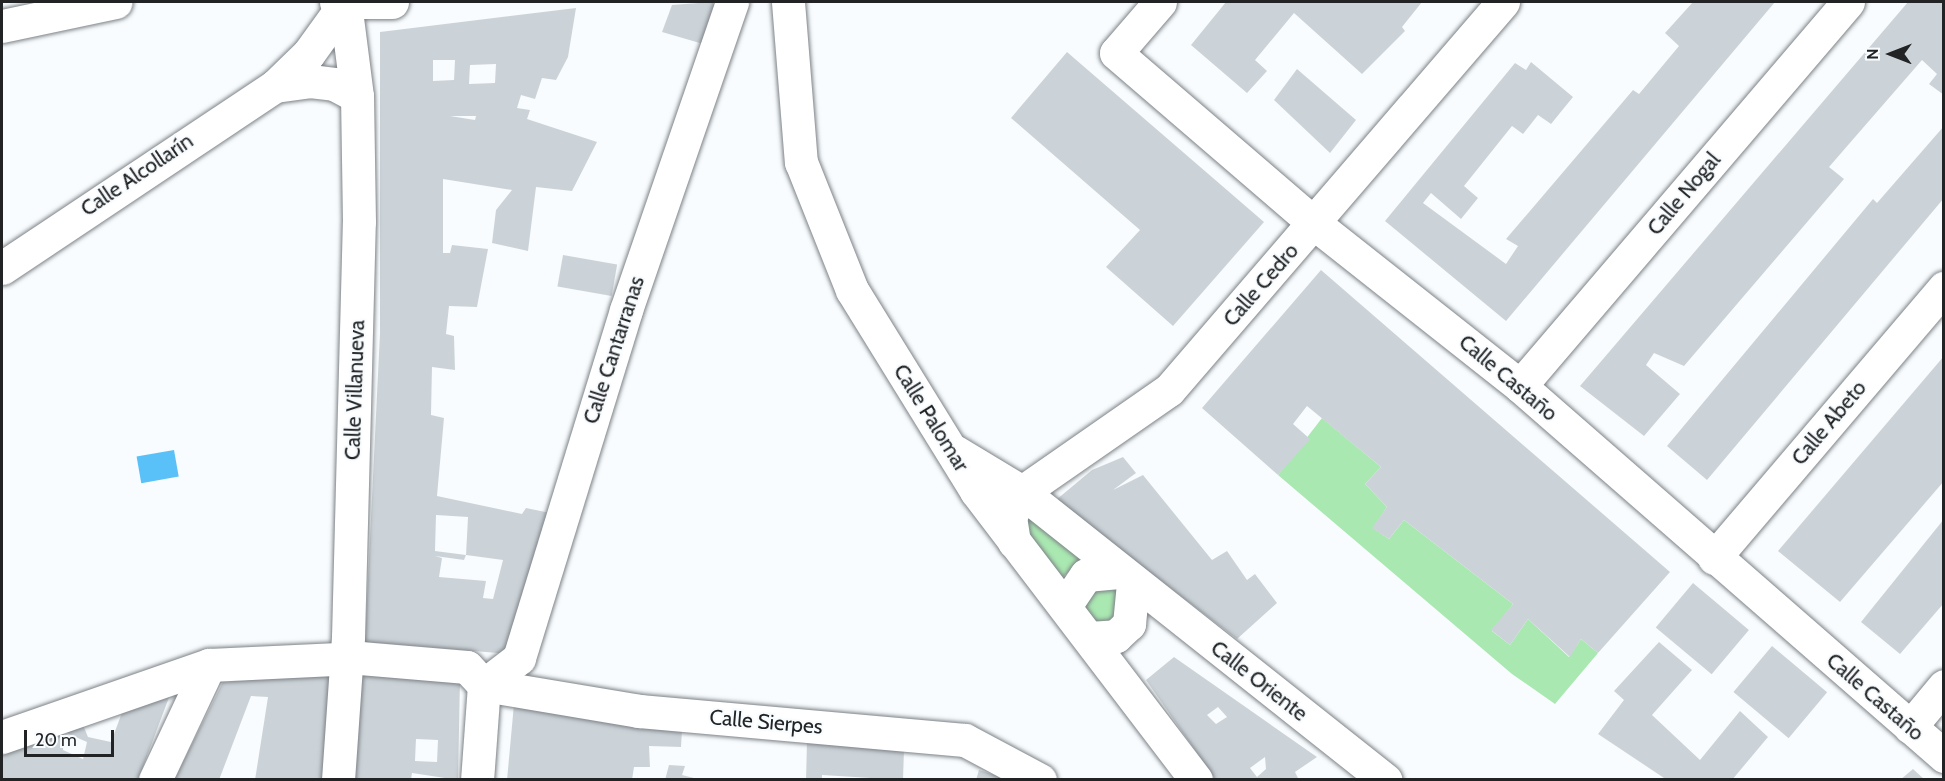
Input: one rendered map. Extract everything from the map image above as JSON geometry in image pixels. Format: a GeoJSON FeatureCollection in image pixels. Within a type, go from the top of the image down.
{"type":"FeatureCollection","features":[{"type":"Feature","properties":{"kind":"street"},"geometry":{"type":"LineString","coordinates":[[2,26],[116,2]]}},
{"type":"Feature","properties":{"kind":"street"},"geometry":{"type":"LineString","coordinates":[[342,2],[392,2]]}},
{"type":"Feature","properties":{"kind":"street","name":"Calle Alcollarín"},"geometry":{"type":"LineString","coordinates":[[2,268],[275,86],[309,53],[342,2]]}},
{"type":"Feature","properties":{"kind":"street","name":"Calle Villanueva"},"geometry":{"type":"LineString","coordinates":[[338,780],[347,658],[358,288],[357,96],[342,2]]}},
{"type":"Feature","properties":{"kind":"street","name":"Calle Cantarranas"},"geometry":{"type":"LineString","coordinates":[[484,686],[519,658],[626,310],[732,2]]}},
{"type":"Feature","properties":{"kind":"street","name":"Calle Palomar"},"geometry":{"type":"LineString","coordinates":[[788,2],[801,162],[852,290],[948,447],[1014,542],[1065,606],[1192,777]]}},
{"type":"Feature","properties":{"kind":"street","name":"Calle Castaño"},"geometry":{"type":"LineString","coordinates":[[1160,2],[1116,53],[1315,224],[1520,386],[1714,558],[1944,756]]}},
{"type":"Feature","properties":{"kind":"street","name":"Calle Cedro"},"geometry":{"type":"LineString","coordinates":[[1022,492],[1169,390],[1315,224],[1503,2]]}},
{"type":"Feature","properties":{"kind":"street","name":"Calle Nogal"},"geometry":{"type":"LineString","coordinates":[[1520,386],[1848,2]]}},
{"type":"Feature","properties":{"kind":"street","name":"Calle Alcollarín"},"geometry":{"type":"LineString","coordinates":[[275,86],[310,81],[334,84],[357,96]]}},
{"type":"Feature","properties":{"kind":"street","name":"Calle Abeto"},"geometry":{"type":"LineString","coordinates":[[1714,558],[1944,288]]}},
{"type":"Feature","properties":{"kind":"street","name":"Calle Oriente"},"geometry":{"type":"LineString","coordinates":[[948,447],[1022,492],[1126,578],[1386,780]]}},
{"type":"Feature","properties":{"kind":"street"},"geometry":{"type":"LineString","coordinates":[[1014,542],[1010,516],[1022,492]]}},
{"type":"Feature","properties":{"kind":"street"},"geometry":{"type":"LineString","coordinates":[[1065,606],[1086,575],[1126,578],[1129,624],[1116,636],[1089,638]]}},
{"type":"Feature","properties":{"kind":"street"},"geometry":{"type":"LineString","coordinates":[[2,737],[209,665],[347,658],[467,667],[484,686],[477,780]]}},
{"type":"Feature","properties":{"kind":"street"},"geometry":{"type":"LineString","coordinates":[[155,780],[209,665]]}},
{"type":"Feature","properties":{"kind":"street","name":"Calle Sierpes"},"geometry":{"type":"LineString","coordinates":[[484,686],[639,711],[965,740],[1040,780]]}},
{"type":"Feature","properties":{"kind":"street"},"geometry":{"type":"LineString","coordinates":[[1910,727],[1944,686]]}},
{"type":"Feature","properties":{"kind":"green space"},"geometry":{"type":"Polygon","coordinates":[[[1322,418],[1381,467],[1365,484],[1387,507],[1373,528],[1389,539],[1404,520],[1513,604],[1492,631],[1510,645],[1528,619],[1569,657],[1581,639],[1598,653],[1555,704],[1512,674],[1278,475],[1322,418]]]}},
{"type":"Feature","properties":{"kind":"green space"},"geometry":{"type":"Polygon","coordinates":[[[1017,509],[1092,556],[1062,577],[1029,548],[1017,509]]]}},
{"type":"Feature","properties":{"kind":"green space"},"geometry":{"type":"Polygon","coordinates":[[[1117,581],[1117,620],[1094,622],[1083,610],[1084,588],[1117,581]]]}},
{"type":"Feature","properties":{"kind":"water"},"geometry":{"type":"Polygon","coordinates":[[[174,450],[179,477],[141,483],[137,457],[174,450]]]}},
{"type":"Feature","properties":{"kind":"building"},"geometry":{"type":"Polygon","coordinates":[[[712,2],[722,16],[710,46],[662,32],[672,5],[712,2]]]}},
{"type":"Feature","properties":{"kind":"building"},"geometry":{"type":"Polygon","coordinates":[[[1226,2],[1422,2],[1402,27],[1405,31],[1362,74],[1294,13],[1255,60],[1267,71],[1247,93],[1191,45],[1226,2]]]}},
{"type":"Feature","properties":{"kind":"building"},"geometry":{"type":"Polygon","coordinates":[[[1693,2],[1775,2],[1506,321],[1385,221],[1515,63],[1526,70],[1531,62],[1573,97],[1551,124],[1538,115],[1523,134],[1512,126],[1464,186],[1478,198],[1461,219],[1431,193],[1423,203],[1506,264],[1518,246],[1506,239],[1633,90],[1639,94],[1679,46],[1665,33],[1693,2]]]}},
{"type":"Feature","properties":{"kind":"building"},"geometry":{"type":"Polygon","coordinates":[[[1908,2],[1944,2],[1944,95],[1929,84],[1937,74],[1922,60],[1829,167],[1844,179],[1684,366],[1654,353],[1646,365],[1680,394],[1644,436],[1580,386],[1908,2]]]}},
{"type":"Feature","properties":{"kind":"building"},"geometry":{"type":"Polygon","coordinates":[[[576,8],[568,57],[556,80],[542,78],[535,99],[521,95],[517,108],[530,110],[527,119],[597,142],[572,191],[536,187],[528,251],[492,243],[496,210],[512,190],[443,179],[443,253],[450,253],[452,245],[488,249],[477,307],[449,306],[446,334],[454,336],[455,370],[432,367],[431,415],[444,418],[437,496],[522,514],[526,508],[555,514],[511,654],[365,642],[380,333],[380,32],[576,8]],[[433,60],[433,81],[454,80],[455,60],[433,60]],[[496,64],[470,65],[469,84],[495,83],[496,64]],[[450,116],[475,120],[476,116],[450,116]],[[436,515],[435,551],[466,555],[468,517],[436,515]],[[466,555],[464,560],[435,556],[442,558],[439,577],[486,581],[483,598],[493,599],[503,560],[466,555]]]}},
{"type":"Feature","properties":{"kind":"building"},"geometry":{"type":"Polygon","coordinates":[[[1067,52],[1264,222],[1173,326],[1106,267],[1140,230],[1011,118],[1067,52]]]}},
{"type":"Feature","properties":{"kind":"building"},"geometry":{"type":"Polygon","coordinates":[[[1297,69],[1356,120],[1330,153],[1274,100],[1297,69]]]}},
{"type":"Feature","properties":{"kind":"building"},"geometry":{"type":"Polygon","coordinates":[[[1944,126],[1944,198],[1707,480],[1667,446],[1873,199],[1877,203],[1944,126]]]}},
{"type":"Feature","properties":{"kind":"building"},"geometry":{"type":"Polygon","coordinates":[[[563,255],[617,265],[612,296],[557,287],[563,255]]]}},
{"type":"Feature","properties":{"kind":"building"},"geometry":{"type":"Polygon","coordinates":[[[1321,270],[1670,572],[1598,653],[1581,639],[1570,657],[1528,619],[1510,645],[1491,630],[1513,604],[1404,520],[1389,539],[1372,528],[1387,507],[1365,484],[1381,467],[1307,406],[1293,424],[1310,439],[1278,475],[1202,408],[1321,270]]]}},
{"type":"Feature","properties":{"kind":"building"},"geometry":{"type":"Polygon","coordinates":[[[1944,356],[1944,481],[1840,602],[1778,551],[1944,356]]]}},
{"type":"Feature","properties":{"kind":"building"},"geometry":{"type":"Polygon","coordinates":[[[1123,457],[1136,473],[1113,490],[1143,475],[1212,560],[1227,551],[1247,580],[1255,574],[1277,603],[1237,639],[1056,500],[1092,470],[1123,457]]]}},
{"type":"Feature","properties":{"kind":"building"},"geometry":{"type":"Polygon","coordinates":[[[1944,519],[1944,603],[1900,654],[1861,622],[1944,519]]]}},
{"type":"Feature","properties":{"kind":"building"},"geometry":{"type":"Polygon","coordinates":[[[1693,583],[1749,630],[1712,674],[1656,627],[1693,583]]]}},
{"type":"Feature","properties":{"kind":"building"},"geometry":{"type":"Polygon","coordinates":[[[1659,642],[1692,670],[1652,715],[1700,760],[1740,711],[1768,737],[1732,780],[1667,780],[1598,734],[1624,700],[1614,691],[1659,642]]]}},
{"type":"Feature","properties":{"kind":"building"},"geometry":{"type":"Polygon","coordinates":[[[1772,646],[1827,692],[1789,738],[1733,692],[1772,646]]]}},
{"type":"Feature","properties":{"kind":"building"},"geometry":{"type":"Polygon","coordinates":[[[1174,657],[1317,757],[1295,772],[1299,780],[1216,780],[1146,680],[1174,657]],[[1218,707],[1207,715],[1216,724],[1227,717],[1218,707]],[[1265,757],[1250,768],[1257,777],[1266,769],[1265,757]]]}},
{"type":"Feature","properties":{"kind":"building"},"geometry":{"type":"Polygon","coordinates":[[[357,672],[460,679],[458,780],[412,773],[411,780],[352,780],[357,672]],[[416,739],[415,761],[437,762],[438,740],[416,739]]]}},
{"type":"Feature","properties":{"kind":"building"},"geometry":{"type":"Polygon","coordinates":[[[334,674],[327,780],[255,780],[268,697],[251,696],[219,780],[174,780],[223,682],[334,674]]]}},
{"type":"Feature","properties":{"kind":"building"},"geometry":{"type":"Polygon","coordinates":[[[171,692],[138,780],[2,780],[2,755],[64,732],[83,725],[88,737],[111,742],[123,710],[171,692]],[[64,732],[63,750],[83,759],[87,742],[64,732]]]}},
{"type":"Feature","properties":{"kind":"building"},"geometry":{"type":"Polygon","coordinates":[[[514,704],[682,730],[681,747],[649,746],[650,767],[634,767],[632,780],[507,780],[514,704]]]}},
{"type":"Feature","properties":{"kind":"building"},"geometry":{"type":"Polygon","coordinates":[[[807,741],[904,750],[903,780],[822,775],[822,780],[806,780],[807,741]]]}},
{"type":"Feature","properties":{"kind":"building"},"geometry":{"type":"Polygon","coordinates":[[[669,765],[685,766],[682,775],[702,780],[665,780],[669,765]]]}},
{"type":"Feature","properties":{"kind":"building"},"geometry":{"type":"Polygon","coordinates":[[[1913,769],[1925,780],[1900,780],[1913,769]]]}},
{"type":"Feature","properties":{"kind":"building"},"geometry":{"type":"Polygon","coordinates":[[[979,770],[1007,779],[1007,780],[976,780],[979,770]]]}}]}
